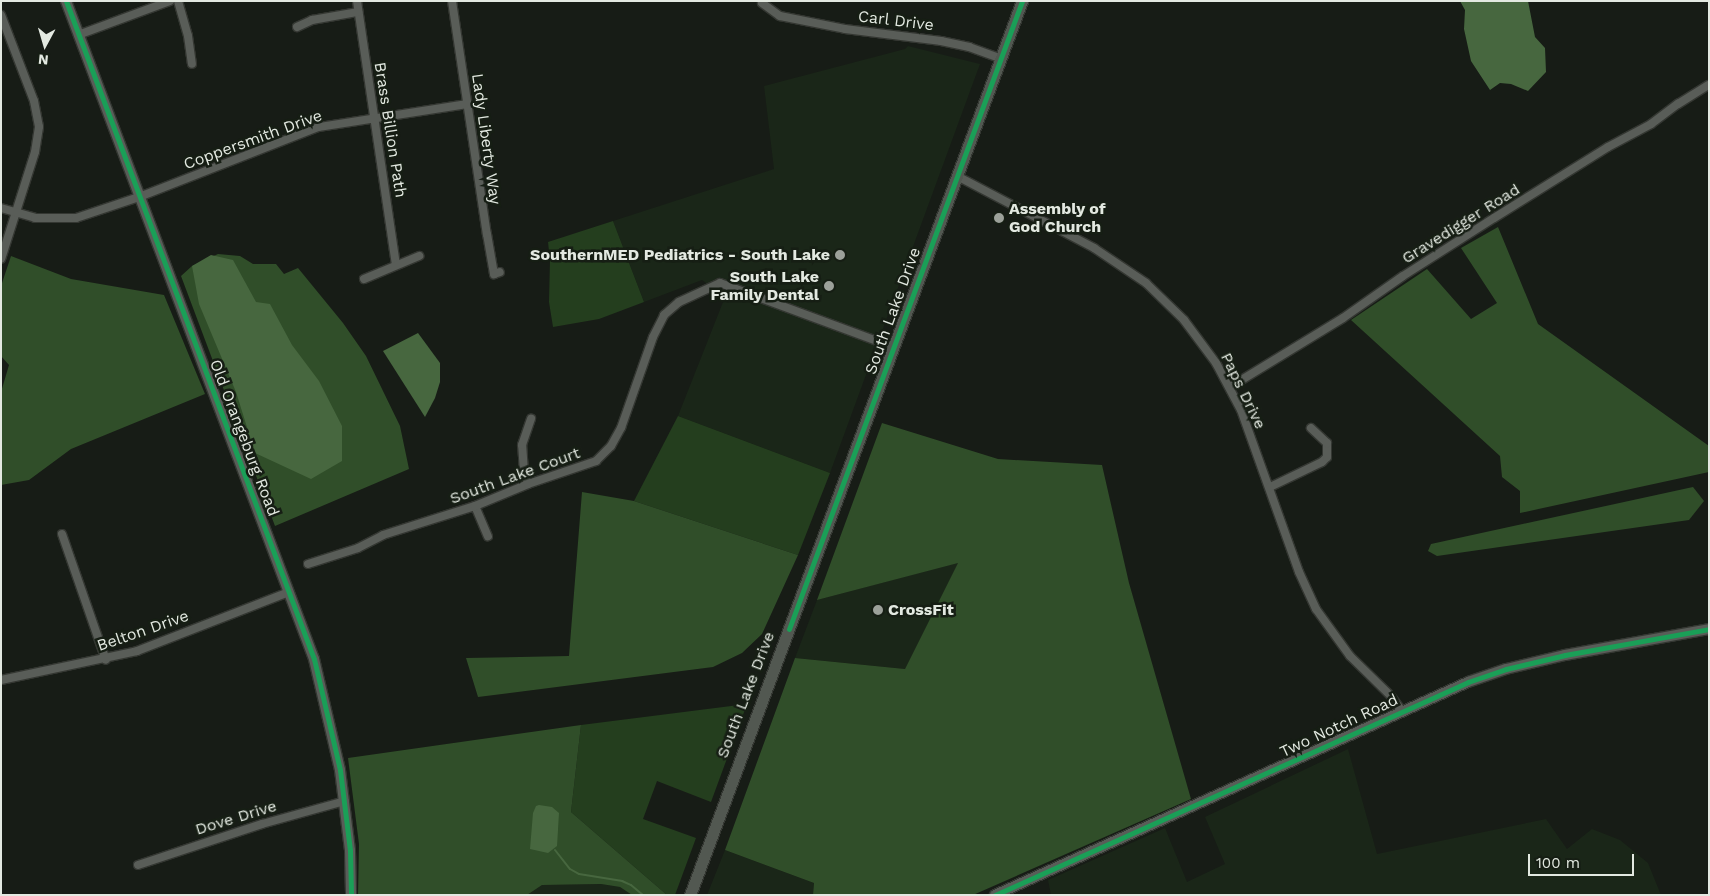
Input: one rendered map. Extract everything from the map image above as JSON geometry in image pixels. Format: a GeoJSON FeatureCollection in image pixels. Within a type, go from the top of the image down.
{"type":"FeatureCollection","features":[{"type":"Feature","properties":{"kind":"main road","name":"South Lake Drive"},"geometry":{"type":"LineString","coordinates":[[690,895],[1022,1]]}},
{"type":"Feature","properties":{"kind":"street","name":"Old Orangeburg Road"},"geometry":{"type":"LineString","coordinates":[[66,1],[314,659],[332,732],[345,801],[351,895]]}},
{"type":"Feature","properties":{"kind":"street"},"geometry":{"type":"LineString","coordinates":[[78,35],[170,1]]}},
{"type":"Feature","properties":{"kind":"street"},"geometry":{"type":"LineString","coordinates":[[178,1],[188,36],[192,64]]}},
{"type":"Feature","properties":{"kind":"street","name":"Brass Billion Path"},"geometry":{"type":"LineString","coordinates":[[357,1],[396,264]]}},
{"type":"Feature","properties":{"kind":"street","name":"Lady Liberty Way"},"geometry":{"type":"LineString","coordinates":[[452,1],[494,274],[500,272]]}},
{"type":"Feature","properties":{"kind":"street","name":"Carl Drive"},"geometry":{"type":"LineString","coordinates":[[762,3],[780,16],[845,29],[941,41],[969,47],[1000,58]]}},
{"type":"Feature","properties":{"kind":"street"},"geometry":{"type":"LineString","coordinates":[[297,26],[312,20],[358,12]]}},
{"type":"Feature","properties":{"kind":"street"},"geometry":{"type":"LineString","coordinates":[[1,15],[34,101],[39,120],[35,152],[1,259]]}},
{"type":"Feature","properties":{"kind":"street","name":"Gravedigger Road"},"geometry":{"type":"LineString","coordinates":[[1230,388],[1343,318],[1469,234],[1608,147],[1651,124],[1678,104],[1709,85]]}},
{"type":"Feature","properties":{"kind":"street","name":"Coppersmith Drive"},"geometry":{"type":"LineString","coordinates":[[1,208],[49,220],[76,218],[139,197],[319,127],[468,104]]}},
{"type":"Feature","properties":{"kind":"street","name":"Paps Drive"},"geometry":{"type":"LineString","coordinates":[[957,176],[1094,248],[1146,283],[1184,320],[1216,363],[1230,388],[1270,487],[1299,572],[1316,609],[1350,656],[1390,696],[1402,711]]}},
{"type":"Feature","properties":{"kind":"street"},"geometry":{"type":"LineString","coordinates":[[364,279],[419,256]]}},
{"type":"Feature","properties":{"kind":"street","name":"South Lake Court"},"geometry":{"type":"LineString","coordinates":[[308,564],[358,548],[383,535],[475,506],[528,484],[596,461],[611,446],[621,428],[653,338],[664,315],[679,302],[720,283],[893,347]]}},
{"type":"Feature","properties":{"kind":"street"},"geometry":{"type":"LineString","coordinates":[[528,484],[524,472],[522,445],[531,419]]}},
{"type":"Feature","properties":{"kind":"street"},"geometry":{"type":"LineString","coordinates":[[1270,487],[1322,462],[1327,457],[1327,443],[1311,428]]}},
{"type":"Feature","properties":{"kind":"street"},"geometry":{"type":"LineString","coordinates":[[475,506],[488,536]]}},
{"type":"Feature","properties":{"kind":"street"},"geometry":{"type":"LineString","coordinates":[[62,534],[106,660]]}},
{"type":"Feature","properties":{"kind":"street","name":"Belton Drive"},"geometry":{"type":"LineString","coordinates":[[1,680],[106,660],[137,651],[289,592]]}},
{"type":"Feature","properties":{"kind":"street","name":"Two Notch Road"},"geometry":{"type":"LineString","coordinates":[[995,895],[1468,682],[1506,669],[1608,646],[1709,629]]}},
{"type":"Feature","properties":{"kind":"street","name":"Dove Drive"},"geometry":{"type":"LineString","coordinates":[[138,866],[262,824],[345,801]]}},
{"type":"Feature","properties":{"kind":"shaded area"},"geometry":{"type":"Polygon","coordinates":[[[1460,1],[1528,1],[1535,37],[1545,48],[1546,72],[1528,91],[1511,84],[1500,83],[1490,90],[1471,61],[1464,29],[1465,10],[1460,1]]]}},
{"type":"Feature","properties":{"kind":"shaded area"},"geometry":{"type":"Polygon","coordinates":[[[908,46],[980,64],[830,473],[678,416],[725,297],[702,280],[644,302],[613,221],[774,169],[764,86],[905,49],[908,46]]]}},
{"type":"Feature","properties":{"kind":"shaded area"},"geometry":{"type":"Polygon","coordinates":[[[613,221],[644,302],[599,319],[553,327],[549,302],[550,260],[548,242],[613,221]]]}},
{"type":"Feature","properties":{"kind":"shaded area"},"geometry":{"type":"Polygon","coordinates":[[[1498,227],[1538,324],[1709,446],[1709,472],[1520,513],[1520,491],[1502,477],[1500,456],[1351,320],[1427,269],[1471,319],[1497,303],[1461,248],[1498,227]]]}},
{"type":"Feature","properties":{"kind":"shaded area"},"geometry":{"type":"Polygon","coordinates":[[[218,254],[240,256],[253,264],[276,264],[284,274],[298,268],[343,323],[366,356],[400,426],[409,469],[275,526],[181,276],[192,266],[218,254]]]}},
{"type":"Feature","properties":{"kind":"shaded area"},"geometry":{"type":"Polygon","coordinates":[[[211,255],[233,260],[256,302],[270,304],[292,345],[319,381],[342,426],[342,461],[311,479],[255,453],[236,392],[199,304],[192,266],[211,255]]]}},
{"type":"Feature","properties":{"kind":"shaded area"},"geometry":{"type":"Polygon","coordinates":[[[11,256],[71,279],[164,295],[205,394],[71,449],[29,480],[1,485],[1,392],[9,365],[1,356],[1,286],[11,256]]]}},
{"type":"Feature","properties":{"kind":"shaded area"},"geometry":{"type":"Polygon","coordinates":[[[418,333],[440,363],[440,382],[435,398],[425,417],[383,351],[418,333]]]}},
{"type":"Feature","properties":{"kind":"shaded area"},"geometry":{"type":"Polygon","coordinates":[[[678,416],[830,473],[798,555],[634,501],[678,416]]]}},
{"type":"Feature","properties":{"kind":"shaded area"},"geometry":{"type":"Polygon","coordinates":[[[882,423],[998,459],[1102,465],[1129,583],[1191,799],[973,895],[813,895],[814,883],[725,850],[795,658],[905,669],[958,563],[817,600],[882,423]]]}},
{"type":"Feature","properties":{"kind":"shaded area"},"geometry":{"type":"Polygon","coordinates":[[[1693,487],[1704,501],[1689,520],[1437,556],[1428,551],[1431,544],[1693,487]]]}},
{"type":"Feature","properties":{"kind":"shaded area"},"geometry":{"type":"Polygon","coordinates":[[[582,492],[634,501],[798,555],[762,634],[742,653],[713,667],[478,697],[466,658],[569,656],[582,492]]]}},
{"type":"Feature","properties":{"kind":"shaded area"},"geometry":{"type":"Polygon","coordinates":[[[959,562],[905,669],[795,658],[817,600],[959,562]]]}},
{"type":"Feature","properties":{"kind":"shaded area"},"geometry":{"type":"Polygon","coordinates":[[[747,704],[711,802],[657,781],[643,819],[696,838],[675,895],[667,895],[571,812],[581,725],[747,704]]]}},
{"type":"Feature","properties":{"kind":"shaded area"},"geometry":{"type":"Polygon","coordinates":[[[581,725],[571,812],[667,895],[632,895],[620,887],[601,884],[542,885],[527,895],[358,895],[359,844],[348,758],[581,725]]]}},
{"type":"Feature","properties":{"kind":"shaded area"},"geometry":{"type":"Polygon","coordinates":[[[1348,749],[1377,854],[1546,819],[1567,849],[1592,829],[1620,840],[1648,863],[1661,895],[1051,895],[1048,880],[1165,828],[1187,882],[1225,864],[1205,817],[1348,749]]]}},
{"type":"Feature","properties":{"kind":"shaded area"},"geometry":{"type":"Polygon","coordinates":[[[536,806],[552,807],[559,813],[557,846],[548,853],[530,849],[533,813],[536,806]]]}},
{"type":"Feature","properties":{"kind":"shaded area"},"geometry":{"type":"Polygon","coordinates":[[[725,850],[814,883],[813,895],[707,895],[725,850]]]}},
{"type":"Feature","properties":{"kind":"shaded area"},"geometry":{"type":"Polygon","coordinates":[[[601,884],[620,887],[632,895],[527,895],[542,885],[601,884]]]}},
{"type":"Feature","properties":{"kind":"waterway"},"geometry":{"type":"LineString","coordinates":[[555,850],[570,869],[579,874],[622,881],[631,885],[643,895]]}},
{"type":"Feature","properties":{"kind":"cycle path"},"geometry":{"type":"LineString","coordinates":[[66,1],[314,659],[340,770],[350,850],[351,895]]}},
{"type":"Feature","properties":{"kind":"cycle path"},"geometry":{"type":"LineString","coordinates":[[789,629],[1022,1]]}},
{"type":"Feature","properties":{"kind":"cycle path"},"geometry":{"type":"LineString","coordinates":[[995,895],[1468,682],[1506,669],[1565,655],[1709,629]]}},
{"type":"Feature","properties":{"kind":"place","name":"Assembly of God Church"},"geometry":{"type":"Point","coordinates":[999,218]}},
{"type":"Feature","properties":{"kind":"place","name":"SouthernMED Pediatrics - South Lake"},"geometry":{"type":"Point","coordinates":[840,255]}},
{"type":"Feature","properties":{"kind":"place","name":"South Lake Family Dental"},"geometry":{"type":"Point","coordinates":[829,286]}},
{"type":"Feature","properties":{"kind":"place","name":"CrossFit"},"geometry":{"type":"Point","coordinates":[878,610]}}]}
